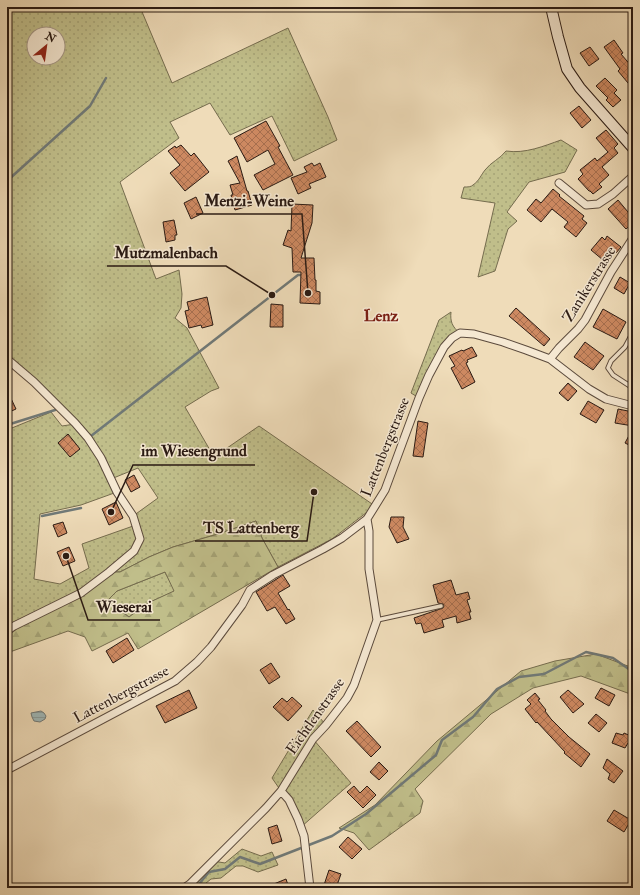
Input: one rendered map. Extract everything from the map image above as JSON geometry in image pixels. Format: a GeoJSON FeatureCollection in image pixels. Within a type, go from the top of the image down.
{"type":"FeatureCollection","features":[{"type":"Feature","properties":{"kind":"street"},"geometry":{"type":"LineString","coordinates":[[551,7],[567,68],[580,88],[633,148]]}},
{"type":"Feature","properties":{"kind":"street"},"geometry":{"type":"LineString","coordinates":[[559,183],[586,205],[598,204],[613,194],[633,176]]}},
{"type":"Feature","properties":{"kind":"street","name":"Zanikerstrasse"},"geometry":{"type":"LineString","coordinates":[[550,359],[585,320],[611,272],[633,238]]}},
{"type":"Feature","properties":{"kind":"street","name":"Lattenbergstrasse"},"geometry":{"type":"LineString","coordinates":[[7,770],[175,681],[197,662],[211,646],[242,605],[250,590],[274,575],[342,538],[367,519],[389,480],[429,375],[444,347],[452,338],[460,333],[474,334],[503,342],[550,359]]}},
{"type":"Feature","properties":{"kind":"street"},"geometry":{"type":"LineString","coordinates":[[7,359],[34,382],[88,438],[101,458],[117,492],[133,516],[140,539],[134,551],[81,593],[14,626],[7,631]]}},
{"type":"Feature","properties":{"kind":"street"},"geometry":{"type":"LineString","coordinates":[[550,359],[589,389],[606,399],[633,406]]}},
{"type":"Feature","properties":{"kind":"street","name":"Eichtlenstrasse"},"geometry":{"type":"LineString","coordinates":[[184,888],[190,884],[266,808],[281,791],[313,739],[347,698],[354,686],[377,620],[369,569],[369,531],[367,519]]}},
{"type":"Feature","properties":{"kind":"street"},"geometry":{"type":"LineString","coordinates":[[281,791],[289,800],[304,836],[310,888]]}},
{"type":"Feature","properties":{"kind":"lane"},"geometry":{"type":"LineString","coordinates":[[633,332],[625,347],[611,361],[608,368],[613,375],[633,388]]}},
{"type":"Feature","properties":{"kind":"lane"},"geometry":{"type":"LineString","coordinates":[[377,620],[441,606]]}},
{"type":"Feature","properties":{"kind":"green space"},"geometry":{"type":"Polygon","coordinates":[[[7,7],[140,7],[172,83],[288,28],[337,140],[294,161],[272,116],[230,135],[210,103],[170,122],[179,138],[120,182],[156,279],[179,270],[182,294],[181,308],[175,318],[187,328],[219,388],[211,391],[185,407],[214,457],[259,426],[375,506],[332,539],[278,567],[262,538],[256,521],[173,547],[120,572],[109,572],[81,593],[14,626],[7,625],[7,430],[51,412],[62,426],[75,424],[7,359],[7,7]],[[138,468],[111,479],[117,492],[81,505],[40,514],[34,579],[60,584],[89,568],[82,544],[136,525],[133,516],[158,498],[138,468]]]}},
{"type":"Feature","properties":{"kind":"green space"},"geometry":{"type":"Polygon","coordinates":[[[561,140],[577,150],[565,172],[529,182],[507,212],[517,221],[508,229],[495,271],[478,277],[495,203],[461,198],[464,187],[472,186],[487,167],[506,151],[513,152],[527,150],[561,140]]]}},
{"type":"Feature","properties":{"kind":"green space"},"geometry":{"type":"Polygon","coordinates":[[[451,312],[452,324],[460,333],[452,338],[419,398],[411,393],[439,320],[451,312]]]}},
{"type":"Feature","properties":{"kind":"green space"},"geometry":{"type":"Polygon","coordinates":[[[256,521],[262,538],[278,567],[138,649],[128,633],[92,651],[85,637],[68,631],[7,653],[7,631],[81,593],[109,572],[120,572],[173,547],[256,521]],[[165,572],[117,591],[107,601],[129,617],[148,603],[174,591],[165,572]]]}},
{"type":"Feature","properties":{"kind":"green space"},"geometry":{"type":"Polygon","coordinates":[[[165,572],[175,591],[148,603],[129,617],[106,601],[117,591],[165,572]]]}},
{"type":"Feature","properties":{"kind":"green space"},"geometry":{"type":"Polygon","coordinates":[[[596,654],[633,668],[633,695],[581,676],[533,688],[491,714],[415,789],[423,801],[420,813],[369,850],[354,833],[339,828],[375,805],[437,741],[521,671],[555,661],[596,654]]]}},
{"type":"Feature","properties":{"kind":"green space"},"geometry":{"type":"Polygon","coordinates":[[[313,710],[326,725],[313,739],[351,783],[301,827],[272,778],[313,710]]]}},
{"type":"Feature","properties":{"kind":"green space"},"geometry":{"type":"Polygon","coordinates":[[[242,849],[261,856],[272,852],[278,865],[258,872],[243,866],[236,866],[221,878],[211,879],[200,888],[196,888],[190,884],[213,861],[225,863],[242,849]]]}},
{"type":"Feature","properties":{"kind":"water"},"geometry":{"type":"Polygon","coordinates":[[[41,711],[46,716],[45,719],[40,722],[34,721],[31,713],[41,711]]]}},
{"type":"Feature","properties":{"kind":"building"},"geometry":{"type":"Polygon","coordinates":[[[614,40],[623,53],[621,54],[633,68],[633,89],[618,71],[620,69],[604,47],[614,40]]]}},
{"type":"Feature","properties":{"kind":"building"},"geometry":{"type":"Polygon","coordinates":[[[590,47],[599,59],[589,66],[580,53],[590,47]]]}},
{"type":"Feature","properties":{"kind":"building"},"geometry":{"type":"Polygon","coordinates":[[[605,78],[617,90],[614,93],[621,100],[613,107],[606,100],[608,98],[596,86],[605,78]]]}},
{"type":"Feature","properties":{"kind":"building"},"geometry":{"type":"Polygon","coordinates":[[[579,106],[591,120],[582,128],[570,113],[579,106]]]}},
{"type":"Feature","properties":{"kind":"building"},"geometry":{"type":"Polygon","coordinates":[[[266,121],[280,146],[278,147],[293,175],[263,190],[254,175],[275,164],[268,150],[247,162],[234,138],[266,121]]]}},
{"type":"Feature","properties":{"kind":"building"},"geometry":{"type":"Polygon","coordinates":[[[606,130],[618,144],[614,148],[618,153],[602,167],[609,175],[599,184],[602,187],[593,194],[578,179],[583,174],[580,170],[595,158],[597,161],[608,152],[596,138],[606,130]]]}},
{"type":"Feature","properties":{"kind":"building"},"geometry":{"type":"Polygon","coordinates":[[[181,145],[191,156],[194,153],[209,172],[185,191],[170,173],[180,165],[168,151],[175,146],[176,148],[181,145]]]}},
{"type":"Feature","properties":{"kind":"building"},"geometry":{"type":"Polygon","coordinates":[[[237,156],[252,205],[235,210],[230,185],[240,183],[228,161],[237,156]]]}},
{"type":"Feature","properties":{"kind":"building"},"geometry":{"type":"Polygon","coordinates":[[[312,163],[314,166],[320,163],[326,177],[309,184],[311,188],[298,194],[291,178],[307,172],[304,167],[312,163]]]}},
{"type":"Feature","properties":{"kind":"building"},"geometry":{"type":"Polygon","coordinates":[[[553,189],[560,195],[559,196],[584,216],[582,219],[587,223],[576,237],[564,227],[568,222],[552,209],[541,222],[527,210],[536,199],[541,203],[553,189]]]}},
{"type":"Feature","properties":{"kind":"building"},"geometry":{"type":"Polygon","coordinates":[[[196,197],[203,213],[191,219],[184,203],[196,197]]]}},
{"type":"Feature","properties":{"kind":"building"},"geometry":{"type":"Polygon","coordinates":[[[618,200],[633,218],[633,223],[626,229],[608,209],[618,200]]]}},
{"type":"Feature","properties":{"kind":"building"},"geometry":{"type":"Polygon","coordinates":[[[292,204],[313,205],[312,223],[301,258],[314,258],[316,291],[320,292],[320,304],[300,303],[301,272],[293,272],[292,248],[283,245],[288,230],[291,231],[292,204]]]}},
{"type":"Feature","properties":{"kind":"building"},"geometry":{"type":"Polygon","coordinates":[[[174,220],[177,235],[175,235],[175,240],[166,242],[163,222],[174,220]]]}},
{"type":"Feature","properties":{"kind":"building"},"geometry":{"type":"Polygon","coordinates":[[[607,236],[621,247],[616,253],[612,249],[603,260],[591,250],[602,237],[605,240],[607,236]]]}},
{"type":"Feature","properties":{"kind":"building"},"geometry":{"type":"Polygon","coordinates":[[[620,277],[630,283],[624,294],[614,288],[620,277]]]}},
{"type":"Feature","properties":{"kind":"building"},"geometry":{"type":"Polygon","coordinates":[[[207,297],[213,325],[202,328],[201,325],[189,328],[185,311],[189,310],[187,302],[207,297]]]}},
{"type":"Feature","properties":{"kind":"building"},"geometry":{"type":"Polygon","coordinates":[[[271,304],[283,305],[283,327],[270,327],[271,304]]]}},
{"type":"Feature","properties":{"kind":"building"},"geometry":{"type":"Polygon","coordinates":[[[516,308],[550,339],[544,346],[509,316],[516,308]]]}},
{"type":"Feature","properties":{"kind":"building"},"geometry":{"type":"Polygon","coordinates":[[[603,309],[626,322],[617,339],[593,327],[603,309]]]}},
{"type":"Feature","properties":{"kind":"building"},"geometry":{"type":"Polygon","coordinates":[[[585,342],[604,356],[593,370],[574,357],[585,342]]]}},
{"type":"Feature","properties":{"kind":"building"},"geometry":{"type":"Polygon","coordinates":[[[472,347],[477,356],[467,360],[468,362],[466,363],[475,382],[462,389],[451,368],[455,366],[449,356],[472,347]]]}},
{"type":"Feature","properties":{"kind":"building"},"geometry":{"type":"Polygon","coordinates":[[[568,383],[577,391],[568,401],[559,393],[568,383]]]}},
{"type":"Feature","properties":{"kind":"building"},"geometry":{"type":"Polygon","coordinates":[[[7,390],[16,409],[7,413],[7,390]]]}},
{"type":"Feature","properties":{"kind":"building"},"geometry":{"type":"Polygon","coordinates":[[[588,401],[604,410],[596,423],[580,414],[588,401]]]}},
{"type":"Feature","properties":{"kind":"building"},"geometry":{"type":"Polygon","coordinates":[[[618,409],[633,412],[633,426],[615,423],[618,409]]]}},
{"type":"Feature","properties":{"kind":"building"},"geometry":{"type":"Polygon","coordinates":[[[418,421],[428,423],[423,457],[413,456],[418,421]]]}},
{"type":"Feature","properties":{"kind":"building"},"geometry":{"type":"Polygon","coordinates":[[[633,428],[633,447],[625,443],[633,428]]]}},
{"type":"Feature","properties":{"kind":"building"},"geometry":{"type":"Polygon","coordinates":[[[68,434],[80,449],[70,457],[58,443],[68,434]]]}},
{"type":"Feature","properties":{"kind":"building"},"geometry":{"type":"Polygon","coordinates":[[[134,475],[140,487],[131,492],[125,480],[134,475]]]}},
{"type":"Feature","properties":{"kind":"building"},"geometry":{"type":"Polygon","coordinates":[[[116,502],[123,518],[109,525],[102,509],[116,502]]]}},
{"type":"Feature","properties":{"kind":"building"},"geometry":{"type":"Polygon","coordinates":[[[391,517],[404,517],[403,527],[409,539],[397,543],[389,527],[391,517]]]}},
{"type":"Feature","properties":{"kind":"building"},"geometry":{"type":"Polygon","coordinates":[[[63,522],[67,533],[58,537],[53,525],[63,522]]]}},
{"type":"Feature","properties":{"kind":"building"},"geometry":{"type":"Polygon","coordinates":[[[69,547],[75,561],[63,566],[57,552],[69,547]]]}},
{"type":"Feature","properties":{"kind":"building"},"geometry":{"type":"Polygon","coordinates":[[[283,575],[290,586],[278,593],[295,619],[286,624],[275,607],[267,611],[256,592],[283,575]]]}},
{"type":"Feature","properties":{"kind":"building"},"geometry":{"type":"Polygon","coordinates":[[[451,580],[456,595],[468,592],[470,599],[467,600],[471,612],[469,612],[471,619],[457,623],[456,616],[442,620],[444,627],[424,633],[421,623],[416,624],[414,618],[443,608],[443,604],[438,603],[433,585],[451,580]]]}},
{"type":"Feature","properties":{"kind":"building"},"geometry":{"type":"Polygon","coordinates":[[[127,638],[134,650],[113,663],[106,651],[127,638]]]}},
{"type":"Feature","properties":{"kind":"building"},"geometry":{"type":"Polygon","coordinates":[[[271,663],[280,677],[269,684],[260,670],[271,663]]]}},
{"type":"Feature","properties":{"kind":"building"},"geometry":{"type":"Polygon","coordinates":[[[601,688],[615,695],[609,706],[595,698],[601,688]]]}},
{"type":"Feature","properties":{"kind":"building"},"geometry":{"type":"Polygon","coordinates":[[[189,690],[197,708],[165,723],[156,706],[189,690]]]}},
{"type":"Feature","properties":{"kind":"building"},"geometry":{"type":"Polygon","coordinates":[[[568,690],[584,704],[573,713],[560,697],[568,690]]]}},
{"type":"Feature","properties":{"kind":"building"},"geometry":{"type":"Polygon","coordinates":[[[535,693],[551,719],[569,737],[590,754],[581,767],[564,753],[565,752],[537,722],[536,723],[525,709],[531,704],[527,700],[535,693]]]}},
{"type":"Feature","properties":{"kind":"building"},"geometry":{"type":"Polygon","coordinates":[[[292,697],[302,706],[288,721],[273,707],[282,698],[287,702],[292,697]]]}},
{"type":"Feature","properties":{"kind":"building"},"geometry":{"type":"Polygon","coordinates":[[[596,714],[607,723],[599,732],[588,723],[596,714]]]}},
{"type":"Feature","properties":{"kind":"building"},"geometry":{"type":"Polygon","coordinates":[[[357,721],[381,747],[371,757],[346,731],[357,721]]]}},
{"type":"Feature","properties":{"kind":"building"},"geometry":{"type":"Polygon","coordinates":[[[616,733],[623,735],[624,733],[633,737],[633,745],[628,743],[625,748],[612,743],[616,733]]]}},
{"type":"Feature","properties":{"kind":"building"},"geometry":{"type":"Polygon","coordinates":[[[607,759],[623,771],[614,783],[608,779],[610,774],[603,768],[607,759]]]}},
{"type":"Feature","properties":{"kind":"building"},"geometry":{"type":"Polygon","coordinates":[[[379,762],[388,771],[379,780],[370,772],[379,762]]]}},
{"type":"Feature","properties":{"kind":"building"},"geometry":{"type":"Polygon","coordinates":[[[354,786],[360,793],[367,786],[376,795],[363,808],[347,792],[354,786]]]}},
{"type":"Feature","properties":{"kind":"building"},"geometry":{"type":"Polygon","coordinates":[[[614,810],[631,820],[624,832],[607,821],[614,810]]]}},
{"type":"Feature","properties":{"kind":"building"},"geometry":{"type":"Polygon","coordinates":[[[277,825],[282,841],[272,844],[268,828],[277,825]]]}},
{"type":"Feature","properties":{"kind":"building"},"geometry":{"type":"Polygon","coordinates":[[[348,837],[362,849],[352,859],[339,847],[348,837]]]}},
{"type":"Feature","properties":{"kind":"building"},"geometry":{"type":"Polygon","coordinates":[[[329,870],[341,874],[336,888],[323,888],[329,870]]]}},
{"type":"Feature","properties":{"kind":"building"},"geometry":{"type":"Polygon","coordinates":[[[286,879],[289,888],[264,888],[286,879]]]}},
{"type":"Feature","properties":{"kind":"waterway"},"geometry":{"type":"LineString","coordinates":[[7,181],[90,106],[106,78]]}},
{"type":"Feature","properties":{"kind":"waterway"},"geometry":{"type":"LineString","coordinates":[[91,436],[298,275],[303,275]]}},
{"type":"Feature","properties":{"kind":"waterway"},"geometry":{"type":"LineString","coordinates":[[7,425],[55,410]]}},
{"type":"Feature","properties":{"kind":"waterway"},"geometry":{"type":"LineString","coordinates":[[42,516],[81,508]]}},
{"type":"Feature","properties":{"kind":"waterway"},"geometry":{"type":"LineString","coordinates":[[199,884],[209,872],[225,869],[240,857],[260,864],[332,836],[366,814],[436,755],[442,740],[473,717],[497,689],[519,677],[544,674],[586,652],[613,658],[633,672]]}},
{"type":"Feature","properties":{"kind":"place","name":"Menzi-Weine"},"geometry":{"type":"Point","coordinates":[308,293]}},
{"type":"Feature","properties":{"kind":"place","name":"Mutzmalenbach"},"geometry":{"type":"Point","coordinates":[272,295]}},
{"type":"Feature","properties":{"kind":"place","name":"TS Lattenberg"},"geometry":{"type":"Point","coordinates":[314,492]}},
{"type":"Feature","properties":{"kind":"place","name":"im Wiesengrund"},"geometry":{"type":"Point","coordinates":[111,512]}},
{"type":"Feature","properties":{"kind":"place","name":"Wieserai"},"geometry":{"type":"Point","coordinates":[66,556]}},
{"type":"Feature","properties":{"kind":"district","name":"Lenz"},"geometry":{"type":"Point","coordinates":[381,315]}}]}
